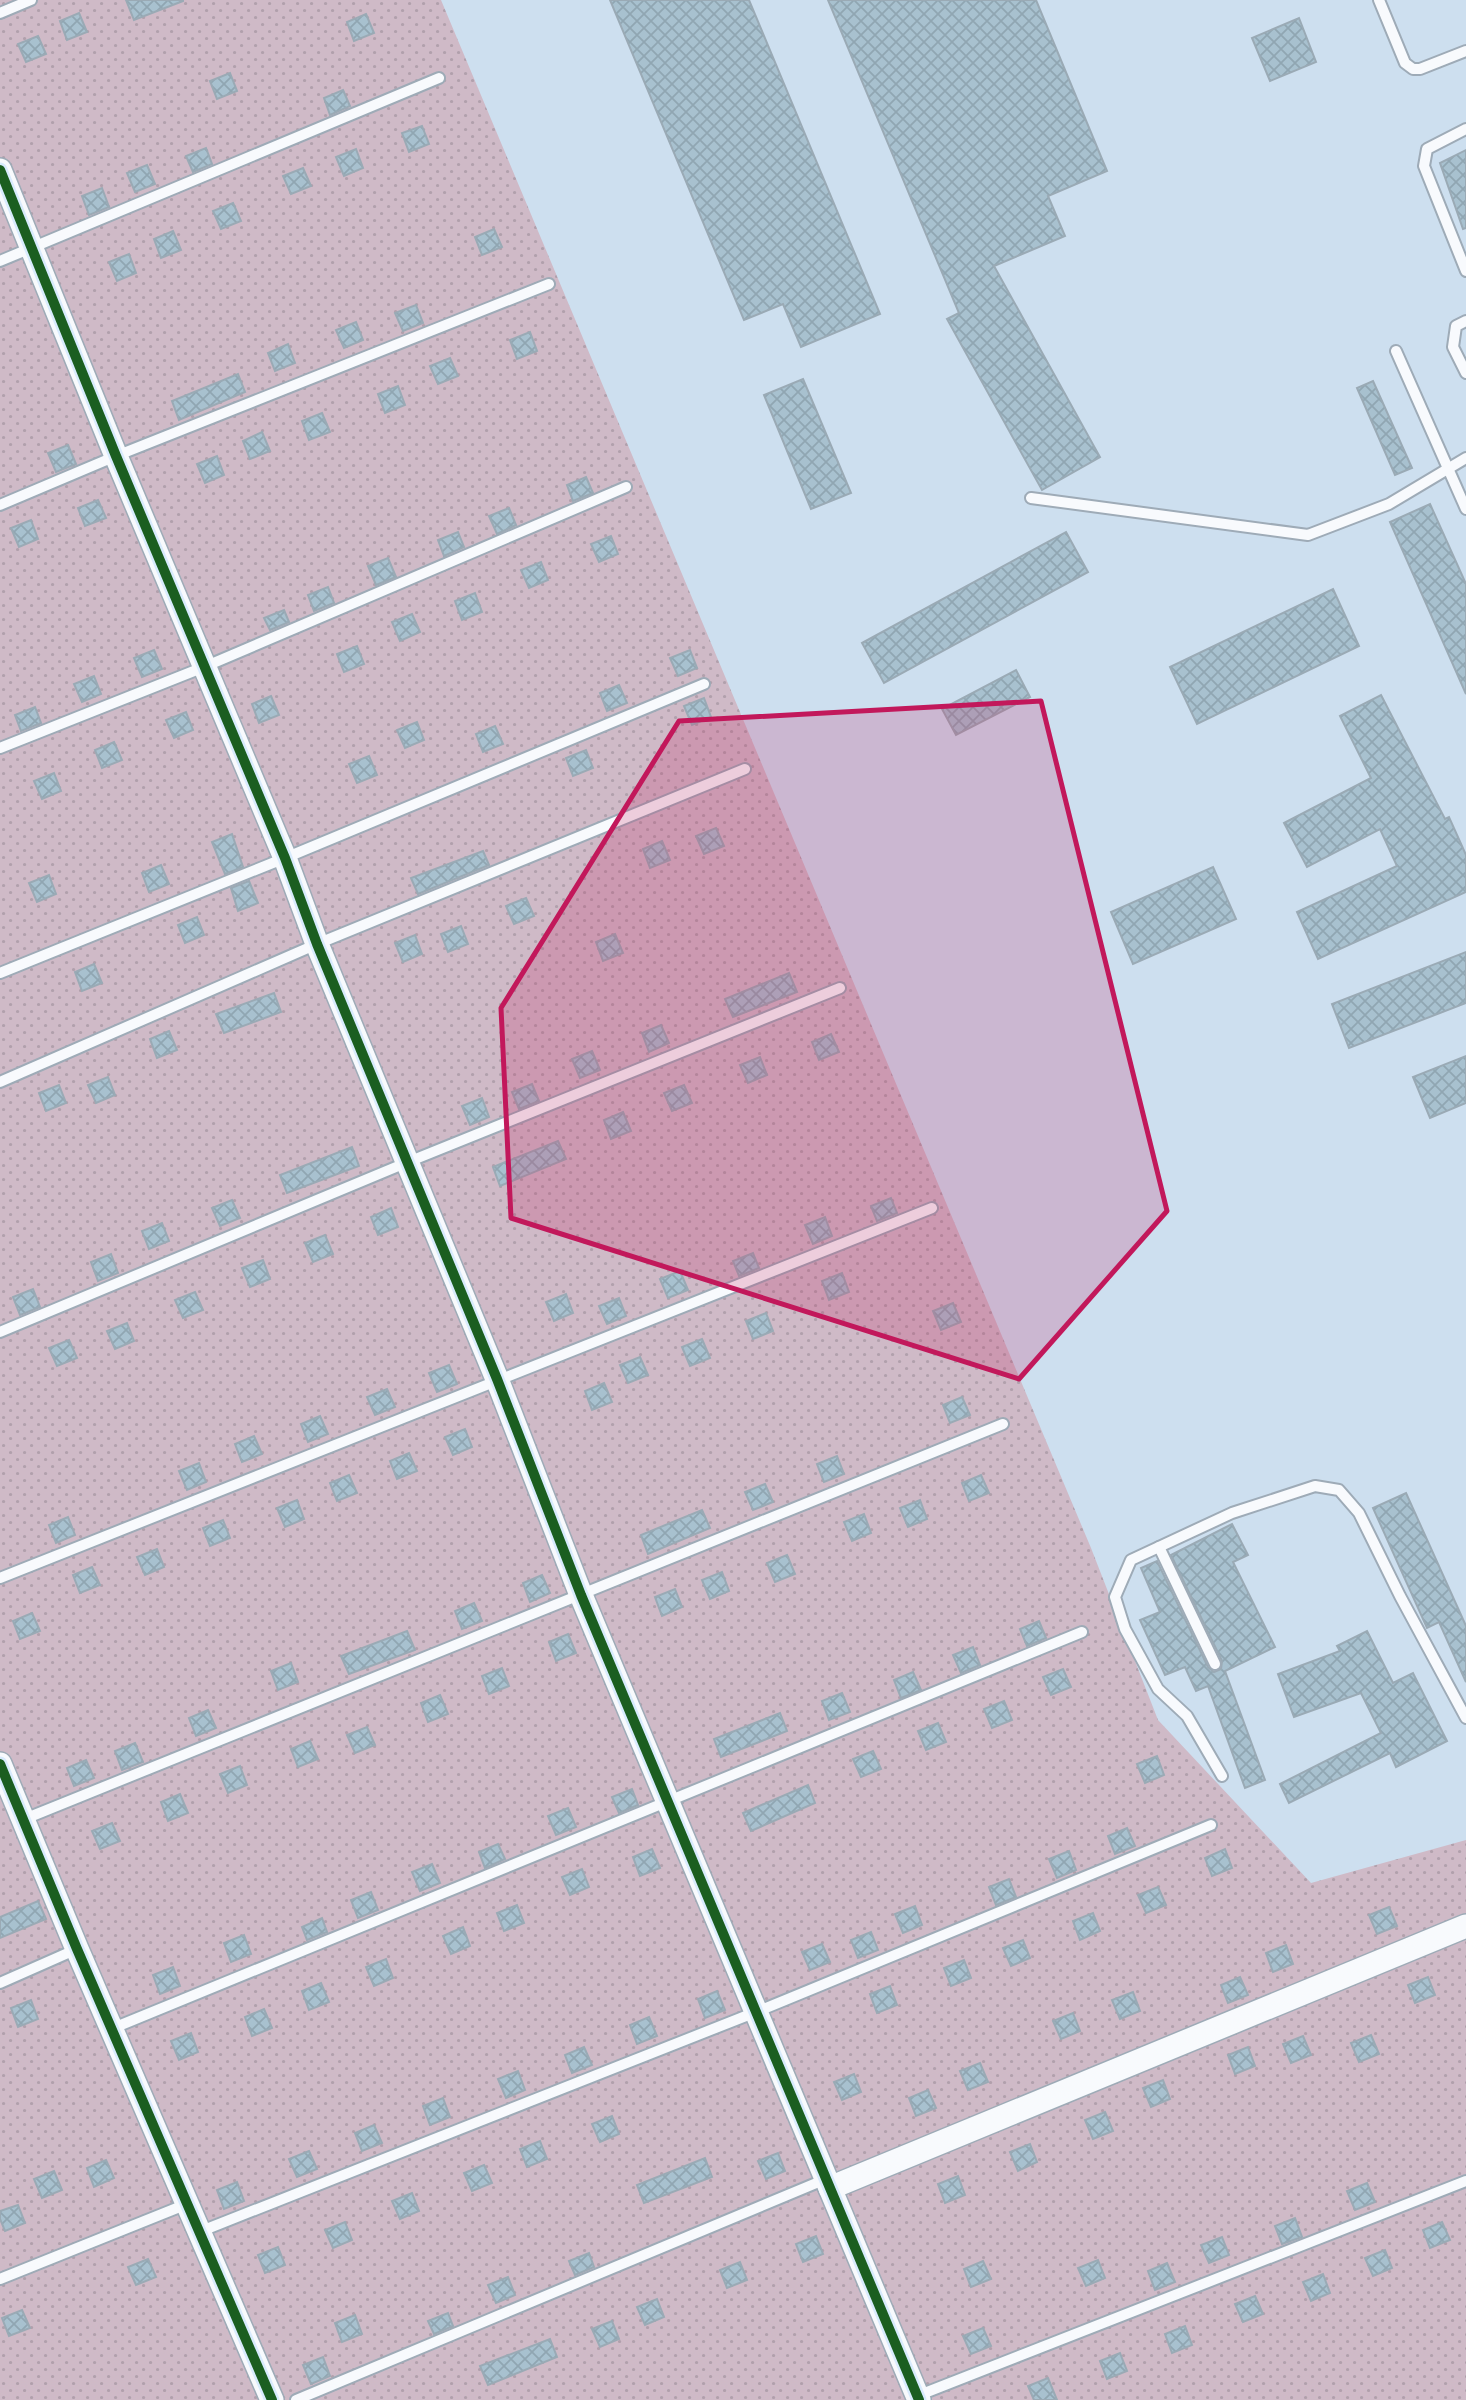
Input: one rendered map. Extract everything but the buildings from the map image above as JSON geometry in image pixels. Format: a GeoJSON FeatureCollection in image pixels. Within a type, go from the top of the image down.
{"type":"FeatureCollection","features":[{"type":"Feature","properties":{"kind":"street"},"geometry":{"type":"LineString","coordinates":[[0,170],[116,456],[285,858],[317,944],[497,1379],[581,1595],[828,2183],[915,2399]]}},
{"type":"Feature","properties":{"kind":"street"},"geometry":{"type":"LineString","coordinates":[[0,1765],[76,1949],[272,2400]]}},
{"type":"Feature","properties":{"kind":"street"},"geometry":{"type":"LineString","coordinates":[[828,2183],[1466,1926]]}},
{"type":"Feature","properties":{"kind":"lane"},"geometry":{"type":"LineString","coordinates":[[0,13],[31,0]]}},
{"type":"Feature","properties":{"kind":"lane"},"geometry":{"type":"LineString","coordinates":[[1379,0],[1405,63],[1413,69],[1420,69],[1466,51]]}},
{"type":"Feature","properties":{"kind":"lane"},"geometry":{"type":"LineString","coordinates":[[0,261],[439,78]]}},
{"type":"Feature","properties":{"kind":"lane"},"geometry":{"type":"LineString","coordinates":[[1466,129],[1427,149],[1424,166],[1466,271]]}},
{"type":"Feature","properties":{"kind":"lane"},"geometry":{"type":"LineString","coordinates":[[0,505],[116,456],[549,284]]}},
{"type":"Feature","properties":{"kind":"lane"},"geometry":{"type":"LineString","coordinates":[[1466,321],[1456,326],[1453,347],[1466,373]]}},
{"type":"Feature","properties":{"kind":"lane"},"geometry":{"type":"LineString","coordinates":[[1396,351],[1466,509]]}},
{"type":"Feature","properties":{"kind":"lane"},"geometry":{"type":"LineString","coordinates":[[1031,498],[1308,535],[1389,504],[1449,470],[1466,457]]}},
{"type":"Feature","properties":{"kind":"lane"},"geometry":{"type":"LineString","coordinates":[[0,748],[204,667],[626,487]]}},
{"type":"Feature","properties":{"kind":"lane"},"geometry":{"type":"LineString","coordinates":[[0,973],[704,684]]}},
{"type":"Feature","properties":{"kind":"lane"},"geometry":{"type":"LineString","coordinates":[[0,1082],[317,944],[745,769]]}},
{"type":"Feature","properties":{"kind":"lane"},"geometry":{"type":"LineString","coordinates":[[0,1332],[408,1162],[840,988]]}},
{"type":"Feature","properties":{"kind":"lane"},"geometry":{"type":"LineString","coordinates":[[0,1578],[932,1208]]}},
{"type":"Feature","properties":{"kind":"lane"},"geometry":{"type":"LineString","coordinates":[[22,1820],[1003,1424]]}},
{"type":"Feature","properties":{"kind":"lane"},"geometry":{"type":"LineString","coordinates":[[1222,1776],[1187,1716],[1158,1689],[1125,1629],[1115,1597],[1130,1560],[1232,1513],[1315,1486],[1339,1490],[1359,1513],[1466,1718]]}},
{"type":"Feature","properties":{"kind":"lane"},"geometry":{"type":"LineString","coordinates":[[1159,1547],[1215,1664]]}},
{"type":"Feature","properties":{"kind":"lane"},"geometry":{"type":"LineString","coordinates":[[111,2029],[1082,1632]]}},
{"type":"Feature","properties":{"kind":"lane"},"geometry":{"type":"LineString","coordinates":[[200,2232],[755,2012],[1211,1825]]}},
{"type":"Feature","properties":{"kind":"lane"},"geometry":{"type":"LineString","coordinates":[[0,1983],[76,1949]]}},
{"type":"Feature","properties":{"kind":"lane"},"geometry":{"type":"LineString","coordinates":[[915,2399],[1466,2180]]}},
{"type":"Feature","properties":{"kind":"lane"},"geometry":{"type":"LineString","coordinates":[[296,2400],[828,2183]]}},
{"type":"Feature","properties":{"kind":"lane"},"geometry":{"type":"LineString","coordinates":[[0,2279],[187,2204]]}},
{"type":"Feature","properties":{"kind":"highlighted area"},"geometry":{"type":"Polygon","coordinates":[[[1041,701],[1167,1211],[1019,1379],[511,1218],[501,1008],[679,721],[1041,701]]]}},
{"type":"Feature","properties":{"kind":"shaded area"},"geometry":{"type":"Polygon","coordinates":[[[0,0],[441,0],[1091,1548],[1158,1720],[1311,1883],[1466,1840],[1466,2400],[0,2400],[0,0]]]}},
{"type":"Feature","properties":{"kind":"cycle path"},"geometry":{"type":"LineString","coordinates":[[0,170],[116,456],[285,858],[317,944],[497,1379],[581,1595],[919,2400]]}},
{"type":"Feature","properties":{"kind":"cycle path"},"geometry":{"type":"LineString","coordinates":[[0,1764],[272,2400]]}}]}
